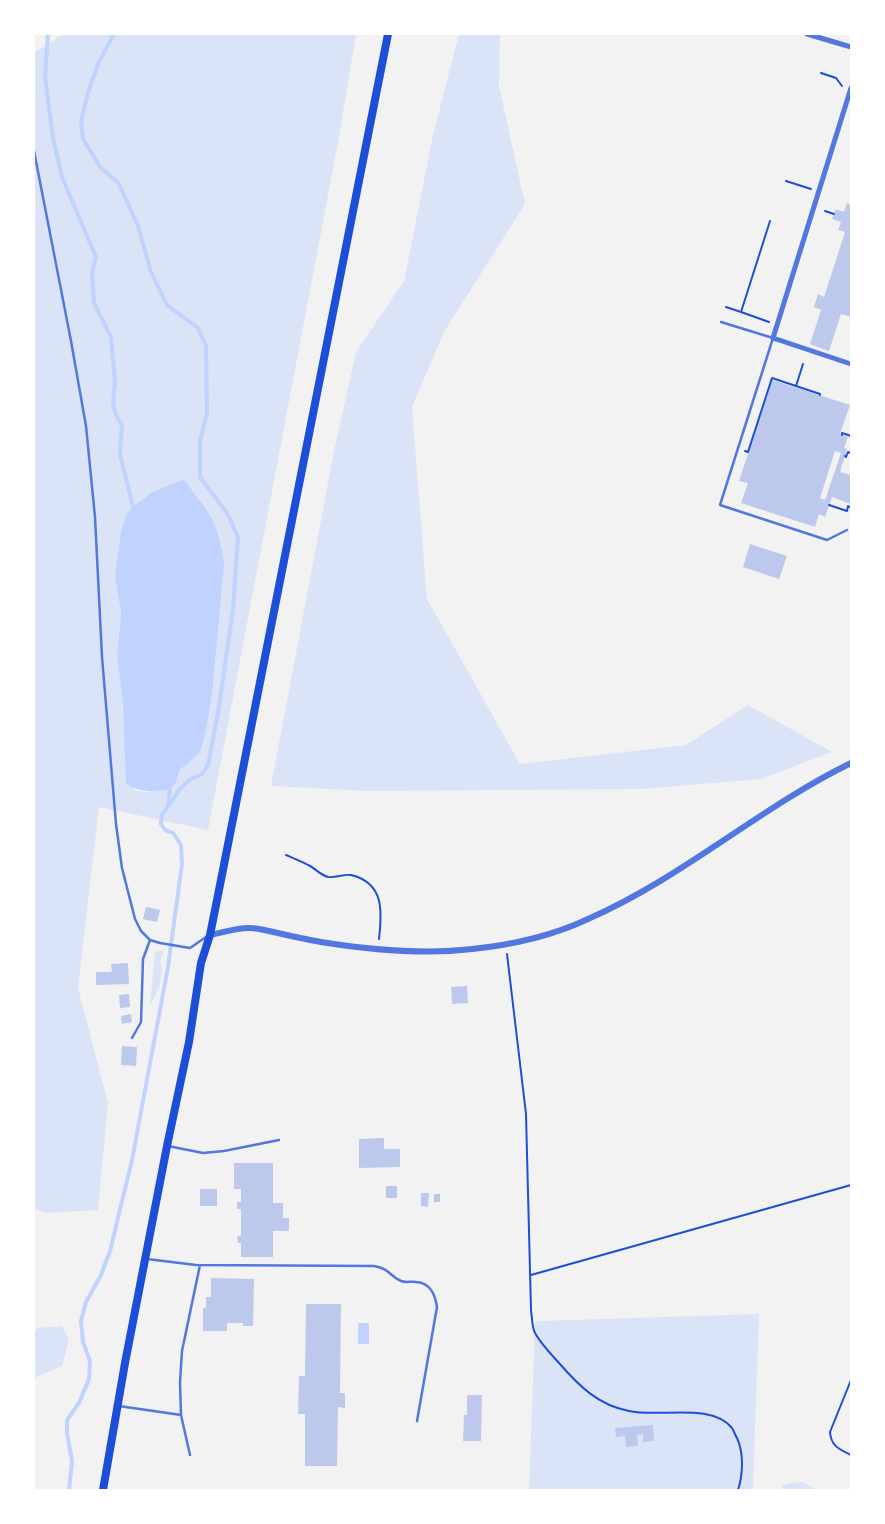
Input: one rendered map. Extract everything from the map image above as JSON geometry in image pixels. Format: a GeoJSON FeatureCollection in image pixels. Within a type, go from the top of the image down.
{"type":"FeatureCollection","features":[{"type":"Feature","properties":{"kind":"main road"},"geometry":{"type":"LineString","coordinates":[[103,1490],[145,1258],[202,963],[210,935],[388,34]]}},
{"type":"Feature","properties":{"kind":"street"},"geometry":{"type":"LineString","coordinates":[[807,34],[851,47]]}},
{"type":"Feature","properties":{"kind":"street"},"geometry":{"type":"LineString","coordinates":[[851,88],[773,338],[851,364]]}},
{"type":"Feature","properties":{"kind":"street"},"geometry":{"type":"LineString","coordinates":[[210,935],[250,927],[321,942],[378,949],[437,952],[470,950],[506,944],[566,928],[621,903],[851,763]]}},
{"type":"Feature","properties":{"kind":"lane"},"geometry":{"type":"LineString","coordinates":[[34,151],[86,426],[95,517],[102,657],[114,802],[122,868],[134,919],[141,931],[150,940],[190,948],[210,935]]}},
{"type":"Feature","properties":{"kind":"lane"},"geometry":{"type":"LineString","coordinates":[[721,322],[773,338],[720,505],[827,540],[847,530]]}},
{"type":"Feature","properties":{"kind":"lane"},"geometry":{"type":"LineString","coordinates":[[132,1038],[141,1022],[143,959],[150,940]]}},
{"type":"Feature","properties":{"kind":"lane"},"geometry":{"type":"LineString","coordinates":[[167,1146],[203,1153],[224,1151],[279,1140]]}},
{"type":"Feature","properties":{"kind":"lane"},"geometry":{"type":"LineString","coordinates":[[145,1258],[176,1264],[200,1265],[374,1266],[390,1271],[397,1280],[425,1284],[431,1289],[437,1307],[417,1421]]}},
{"type":"Feature","properties":{"kind":"lane"},"geometry":{"type":"LineString","coordinates":[[190,1455],[181,1415],[180,1382],[182,1350],[200,1265]]}},
{"type":"Feature","properties":{"kind":"lane"},"geometry":{"type":"LineString","coordinates":[[118,1406],[181,1415]]}},
{"type":"Feature","properties":{"kind":"path"},"geometry":{"type":"LineString","coordinates":[[821,73],[836,78],[844,88]]}},
{"type":"Feature","properties":{"kind":"path"},"geometry":{"type":"LineString","coordinates":[[786,181],[811,189]]}},
{"type":"Feature","properties":{"kind":"path"},"geometry":{"type":"LineString","coordinates":[[825,211],[834,214]]}},
{"type":"Feature","properties":{"kind":"path"},"geometry":{"type":"LineString","coordinates":[[741,312],[770,221]]}},
{"type":"Feature","properties":{"kind":"path"},"geometry":{"type":"LineString","coordinates":[[726,307],[769,322]]}},
{"type":"Feature","properties":{"kind":"path"},"geometry":{"type":"LineString","coordinates":[[795,386],[803,364]]}},
{"type":"Feature","properties":{"kind":"path"},"geometry":{"type":"LineString","coordinates":[[737,449],[748,452],[772,378],[820,395]]}},
{"type":"Feature","properties":{"kind":"path"},"geometry":{"type":"LineString","coordinates":[[842,435],[842,433],[851,436]]}},
{"type":"Feature","properties":{"kind":"path"},"geometry":{"type":"LineString","coordinates":[[845,456],[848,452],[851,453]]}},
{"type":"Feature","properties":{"kind":"path"},"geometry":{"type":"LineString","coordinates":[[829,505],[847,511],[850,507],[849,503]]}},
{"type":"Feature","properties":{"kind":"path"},"geometry":{"type":"LineString","coordinates":[[286,855],[309,865],[327,877],[352,876],[362,880],[371,887],[377,894],[382,907],[378,949]]}},
{"type":"Feature","properties":{"kind":"path"},"geometry":{"type":"LineString","coordinates":[[506,944],[526,1114],[531,1310],[535,1332],[551,1354],[576,1382],[599,1400],[612,1407],[632,1412],[691,1413],[718,1417],[732,1428],[741,1447],[741,1481],[738,1490]]}},
{"type":"Feature","properties":{"kind":"path"},"geometry":{"type":"LineString","coordinates":[[531,1275],[851,1185]]}},
{"type":"Feature","properties":{"kind":"path"},"geometry":{"type":"LineString","coordinates":[[851,1380],[830,1432],[830,1440],[833,1445],[851,1455]]}},
{"type":"Feature","properties":{"kind":"shaded area"},"geometry":{"type":"Polygon","coordinates":[[[63,34],[356,34],[339,137],[208,830],[99,807],[78,988],[108,1103],[98,1210],[46,1213],[34,1209],[34,53],[63,34]],[[186,481],[115,576],[121,613],[117,656],[134,790],[146,792],[170,790],[180,769],[200,752],[205,736],[222,588],[222,546],[216,527],[207,510],[186,481]]]}},
{"type":"Feature","properties":{"kind":"shaded area"},"geometry":{"type":"Polygon","coordinates":[[[459,34],[500,34],[499,86],[525,204],[444,332],[412,407],[427,599],[520,764],[686,745],[748,705],[832,752],[761,779],[641,789],[368,791],[271,786],[334,451],[356,352],[404,281],[433,135],[459,34]]]}},
{"type":"Feature","properties":{"kind":"shaded area"},"geometry":{"type":"Polygon","coordinates":[[[164,950],[160,962],[162,969],[160,985],[150,1006],[155,952],[164,950]]]}},
{"type":"Feature","properties":{"kind":"shaded area"},"geometry":{"type":"Polygon","coordinates":[[[759,1314],[753,1490],[529,1490],[535,1323],[538,1321],[759,1314]]]}},
{"type":"Feature","properties":{"kind":"shaded area"},"geometry":{"type":"Polygon","coordinates":[[[62,1326],[69,1340],[62,1366],[34,1378],[34,1331],[38,1328],[62,1326]]]}},
{"type":"Feature","properties":{"kind":"shaded area"},"geometry":{"type":"Polygon","coordinates":[[[803,1482],[816,1490],[782,1490],[782,1485],[803,1482]]]}},
{"type":"Feature","properties":{"kind":"water"},"geometry":{"type":"Polygon","coordinates":[[[182,480],[186,481],[210,515],[221,543],[224,565],[212,694],[205,736],[200,752],[180,769],[176,782],[170,790],[147,791],[137,789],[126,783],[123,704],[117,656],[121,613],[115,577],[121,531],[126,515],[151,493],[182,480]]]}},
{"type":"Feature","properties":{"kind":"water"},"geometry":{"type":"Polygon","coordinates":[[[358,1323],[369,1323],[369,1344],[358,1344],[358,1323]]]}},
{"type":"Feature","properties":{"kind":"building"},"geometry":{"type":"Polygon","coordinates":[[[847,203],[851,205],[851,317],[841,314],[829,351],[810,344],[821,310],[814,307],[818,294],[824,297],[845,232],[838,230],[841,222],[832,219],[836,209],[844,212],[847,203]]]}},
{"type":"Feature","properties":{"kind":"building"},"geometry":{"type":"Polygon","coordinates":[[[772,380],[850,405],[840,434],[848,437],[844,448],[847,449],[840,472],[851,475],[851,504],[832,497],[825,517],[819,514],[815,527],[741,503],[748,483],[739,481],[772,380]],[[835,451],[820,498],[825,500],[841,453],[835,451]]]}},
{"type":"Feature","properties":{"kind":"building"},"geometry":{"type":"Polygon","coordinates":[[[750,544],[787,556],[779,579],[743,567],[750,544]]]}},
{"type":"Feature","properties":{"kind":"building"},"geometry":{"type":"Polygon","coordinates":[[[146,907],[160,910],[157,922],[143,919],[146,907]]]}},
{"type":"Feature","properties":{"kind":"building"},"geometry":{"type":"Polygon","coordinates":[[[128,963],[129,984],[96,985],[96,972],[112,972],[111,964],[128,963]]]}},
{"type":"Feature","properties":{"kind":"building"},"geometry":{"type":"Polygon","coordinates":[[[467,986],[468,1003],[452,1004],[451,987],[467,986]]]}},
{"type":"Feature","properties":{"kind":"building"},"geometry":{"type":"Polygon","coordinates":[[[129,994],[130,1007],[120,1008],[119,995],[129,994]]]}},
{"type":"Feature","properties":{"kind":"building"},"geometry":{"type":"Polygon","coordinates":[[[131,1014],[132,1022],[122,1024],[121,1016],[131,1014]]]}},
{"type":"Feature","properties":{"kind":"building"},"geometry":{"type":"Polygon","coordinates":[[[122,1046],[137,1047],[136,1066],[121,1065],[122,1046]]]}},
{"type":"Feature","properties":{"kind":"building"},"geometry":{"type":"Polygon","coordinates":[[[384,1138],[384,1149],[400,1149],[400,1167],[359,1168],[359,1139],[384,1138]]]}},
{"type":"Feature","properties":{"kind":"building"},"geometry":{"type":"Polygon","coordinates":[[[234,1163],[273,1163],[273,1203],[283,1203],[283,1218],[289,1218],[289,1231],[273,1231],[273,1257],[241,1257],[241,1243],[238,1243],[237,1236],[241,1236],[241,1209],[237,1209],[237,1202],[241,1202],[241,1189],[234,1189],[234,1163]]]}},
{"type":"Feature","properties":{"kind":"building"},"geometry":{"type":"Polygon","coordinates":[[[386,1186],[397,1186],[397,1198],[386,1198],[386,1186]]]}},
{"type":"Feature","properties":{"kind":"building"},"geometry":{"type":"Polygon","coordinates":[[[200,1189],[217,1189],[217,1206],[200,1206],[200,1189]]]}},
{"type":"Feature","properties":{"kind":"building"},"geometry":{"type":"Polygon","coordinates":[[[421,1193],[429,1193],[428,1207],[421,1206],[421,1193]]]}},
{"type":"Feature","properties":{"kind":"building"},"geometry":{"type":"Polygon","coordinates":[[[434,1194],[440,1194],[440,1202],[434,1202],[434,1194]]]}},
{"type":"Feature","properties":{"kind":"building"},"geometry":{"type":"Polygon","coordinates":[[[211,1278],[254,1279],[253,1326],[243,1326],[243,1323],[227,1323],[227,1331],[203,1331],[203,1308],[206,1308],[206,1297],[211,1297],[211,1278]]]}},
{"type":"Feature","properties":{"kind":"building"},"geometry":{"type":"Polygon","coordinates":[[[306,1304],[341,1304],[340,1393],[345,1393],[345,1408],[338,1407],[337,1466],[305,1466],[305,1414],[298,1414],[299,1376],[305,1376],[306,1304]]]}},
{"type":"Feature","properties":{"kind":"building"},"geometry":{"type":"Polygon","coordinates":[[[467,1395],[482,1395],[481,1441],[463,1441],[464,1415],[467,1415],[467,1395]]]}},
{"type":"Feature","properties":{"kind":"building"},"geometry":{"type":"Polygon","coordinates":[[[653,1425],[654,1441],[643,1442],[643,1434],[637,1435],[638,1446],[626,1447],[625,1436],[616,1437],[615,1428],[653,1425]]]}},
{"type":"Feature","properties":{"kind":"waterway"},"geometry":{"type":"LineString","coordinates":[[48,34],[45,77],[53,138],[62,177],[96,257],[92,273],[94,303],[111,337],[115,382],[113,404],[116,415],[122,425],[120,454],[133,507]]}},
{"type":"Feature","properties":{"kind":"waterway"},"geometry":{"type":"LineString","coordinates":[[114,34],[99,62],[89,89],[81,121],[83,139],[100,167],[119,184],[138,226],[151,272],[167,305],[198,328],[206,346],[207,413],[200,441],[200,477],[227,513],[238,537],[233,609],[218,713],[208,765],[202,774],[189,780],[179,790],[168,807]]}},
{"type":"Feature","properties":{"kind":"waterway"},"geometry":{"type":"LineString","coordinates":[[69,1490],[72,1461],[67,1433],[67,1420],[79,1403],[89,1379],[90,1361],[83,1342],[81,1321],[86,1302],[101,1275],[110,1251],[132,1160],[168,967],[182,864],[181,845],[173,833],[165,830],[161,824],[162,814],[168,807],[170,790]]}}]}
